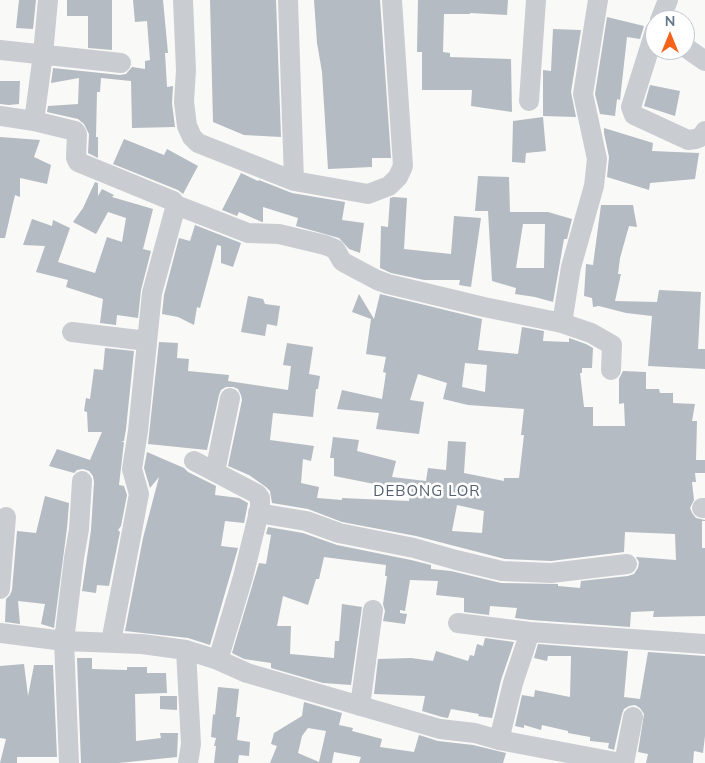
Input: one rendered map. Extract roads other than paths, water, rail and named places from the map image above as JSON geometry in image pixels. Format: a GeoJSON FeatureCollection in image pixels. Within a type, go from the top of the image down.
{"type":"FeatureCollection","features":[{"type":"Feature","properties":{"kind":"street"},"geometry":{"type":"LineString","coordinates":[[34,121],[48,0]]}},
{"type":"Feature","properties":{"kind":"street"},"geometry":{"type":"LineString","coordinates":[[183,0],[186,70],[184,102],[187,126],[192,137],[198,143],[294,182],[368,194],[389,186],[398,177],[403,166],[392,0]]}},
{"type":"Feature","properties":{"kind":"street"},"geometry":{"type":"LineString","coordinates":[[288,0],[294,182]]}},
{"type":"Feature","properties":{"kind":"street"},"geometry":{"type":"LineString","coordinates":[[529,101],[536,0]]}},
{"type":"Feature","properties":{"kind":"street"},"geometry":{"type":"LineString","coordinates":[[562,323],[571,267],[594,186],[596,159],[583,94],[598,0]]}},
{"type":"Feature","properties":{"kind":"street"},"geometry":{"type":"LineString","coordinates":[[0,50],[121,62]]}},
{"type":"Feature","properties":{"kind":"street"},"geometry":{"type":"LineString","coordinates":[[646,60],[631,107],[634,115],[688,140],[702,136],[705,131]]}},
{"type":"Feature","properties":{"kind":"street"},"geometry":{"type":"LineString","coordinates":[[0,116],[34,121],[75,131],[78,134],[76,158],[82,165],[172,201],[176,205],[248,232],[279,234],[325,245],[335,249],[342,261],[377,280],[484,307],[562,323],[591,333],[612,346],[612,370]]}},
{"type":"Feature","properties":{"kind":"street"},"geometry":{"type":"LineString","coordinates":[[111,642],[139,494],[132,468],[138,431],[155,278],[176,205]]}},
{"type":"Feature","properties":{"kind":"street"},"geometry":{"type":"LineString","coordinates":[[72,332],[147,341]]}},
{"type":"Feature","properties":{"kind":"street"},"geometry":{"type":"LineString","coordinates":[[215,472],[230,398]]}},
{"type":"Feature","properties":{"kind":"street"},"geometry":{"type":"LineString","coordinates":[[194,461],[257,494],[260,498],[242,577],[218,660]]}},
{"type":"Feature","properties":{"kind":"street"},"geometry":{"type":"LineString","coordinates":[[69,763],[64,641],[79,529],[82,481]]}},
{"type":"Feature","properties":{"kind":"street"},"geometry":{"type":"LineString","coordinates":[[258,513],[306,522],[338,533],[414,548],[502,571],[551,572],[627,564]]}},
{"type":"Feature","properties":{"kind":"street"},"geometry":{"type":"LineString","coordinates":[[0,589],[6,517]]}},
{"type":"Feature","properties":{"kind":"street"},"geometry":{"type":"LineString","coordinates":[[360,706],[373,610]]}},
{"type":"Feature","properties":{"kind":"street"},"geometry":{"type":"LineString","coordinates":[[458,623],[530,632],[705,644]]}},
{"type":"Feature","properties":{"kind":"street"},"geometry":{"type":"LineString","coordinates":[[499,740],[513,683],[530,632]]}},
{"type":"Feature","properties":{"kind":"street"},"geometry":{"type":"LineString","coordinates":[[0,633],[64,641],[142,644],[186,650],[218,660],[247,673],[440,729],[475,733],[499,740],[622,763],[633,717]]}},
{"type":"Feature","properties":{"kind":"street"},"geometry":{"type":"LineString","coordinates":[[186,650],[190,744],[188,763]]}},
{"type":"Feature","properties":{"kind":"district","name":"DEBONG LOR"},"geometry":{"type":"Point","coordinates":[427,491]}}]}
